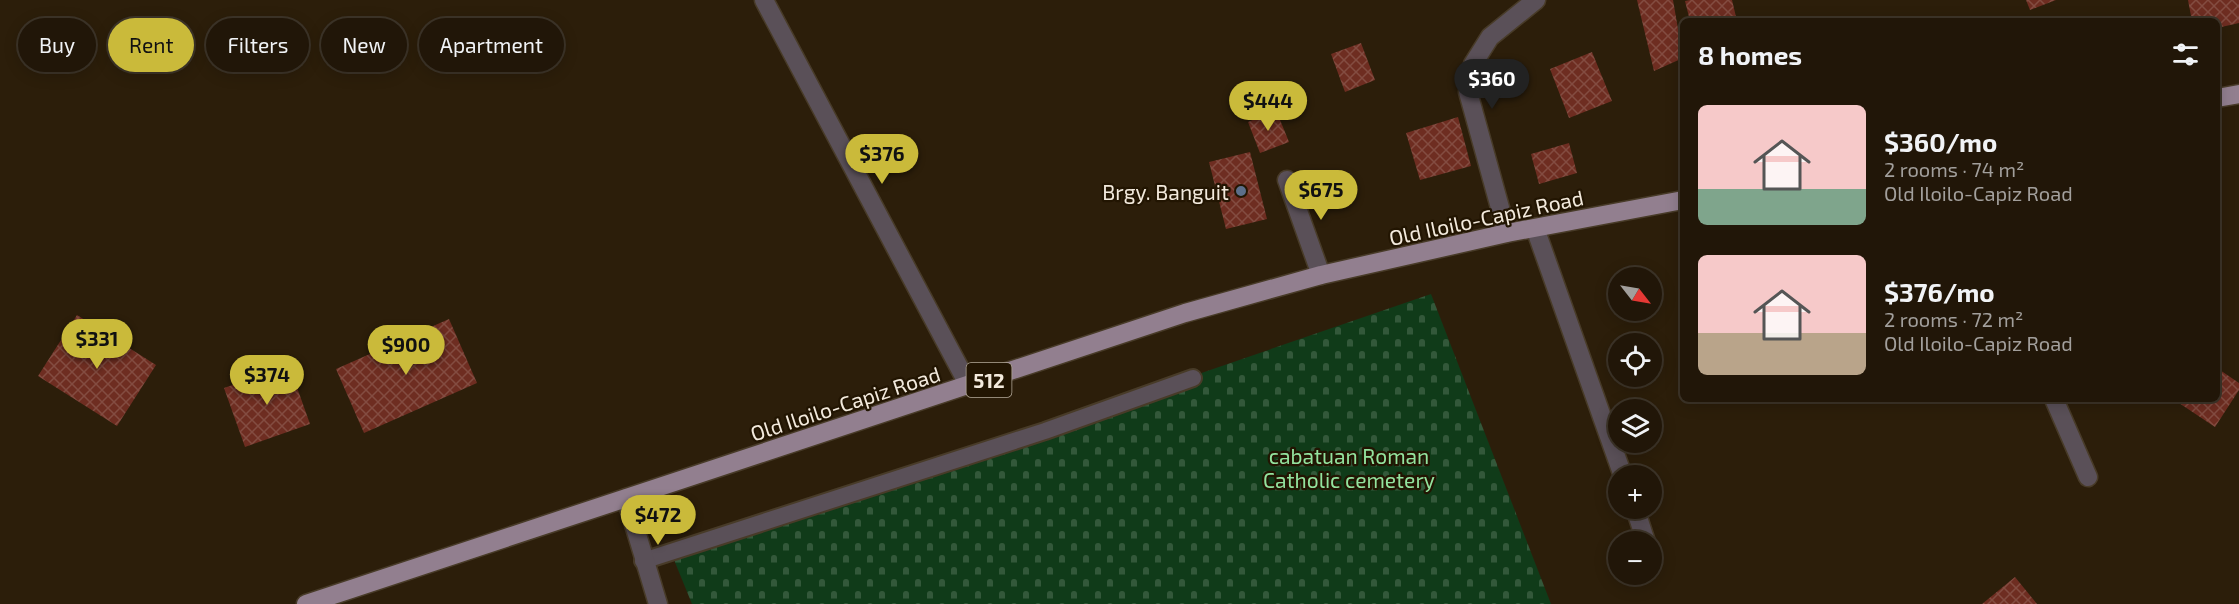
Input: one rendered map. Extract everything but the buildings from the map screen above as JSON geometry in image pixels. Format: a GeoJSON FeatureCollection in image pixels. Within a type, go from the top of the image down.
{"type":"FeatureCollection","features":[{"type":"Feature","properties":{"kind":"main road"},"geometry":{"type":"LineString","coordinates":[[2220,97],[2239,94]]}},
{"type":"Feature","properties":{"kind":"main road","name":"Old Iloilo-Capiz Road"},"geometry":{"type":"LineString","coordinates":[[306,604],[1185,313],[1321,275],[1508,233],[1680,201]]}},
{"type":"Feature","properties":{"kind":"street"},"geometry":{"type":"LineString","coordinates":[[764,0],[969,386]]}},
{"type":"Feature","properties":{"kind":"street"},"geometry":{"type":"LineString","coordinates":[[1508,233],[1468,92],[1473,64],[1490,37],[1536,0]]}},
{"type":"Feature","properties":{"kind":"street"},"geometry":{"type":"LineString","coordinates":[[1287,180],[1321,275]]}},
{"type":"Feature","properties":{"kind":"street"},"geometry":{"type":"LineString","coordinates":[[1535,228],[1619,465]]}},
{"type":"Feature","properties":{"kind":"street"},"geometry":{"type":"LineString","coordinates":[[2055,402],[2088,477]]}},
{"type":"Feature","properties":{"kind":"street"},"geometry":{"type":"LineString","coordinates":[[626,498],[643,561],[658,604]]}},
{"type":"Feature","properties":{"kind":"lane"},"geometry":{"type":"LineString","coordinates":[[643,561],[1045,431],[1193,378]]}},
{"type":"Feature","properties":{"kind":"green space","name":"cabatuan Roman Catholic cemetery"},"geometry":{"type":"Polygon","coordinates":[[[1431,294],[1551,604],[692,604],[672,555],[1431,294]]]}},
{"type":"Feature","properties":{"kind":"place","name":"Brgy. Banguit"},"geometry":{"type":"Point","coordinates":[1241,191]}}]}
